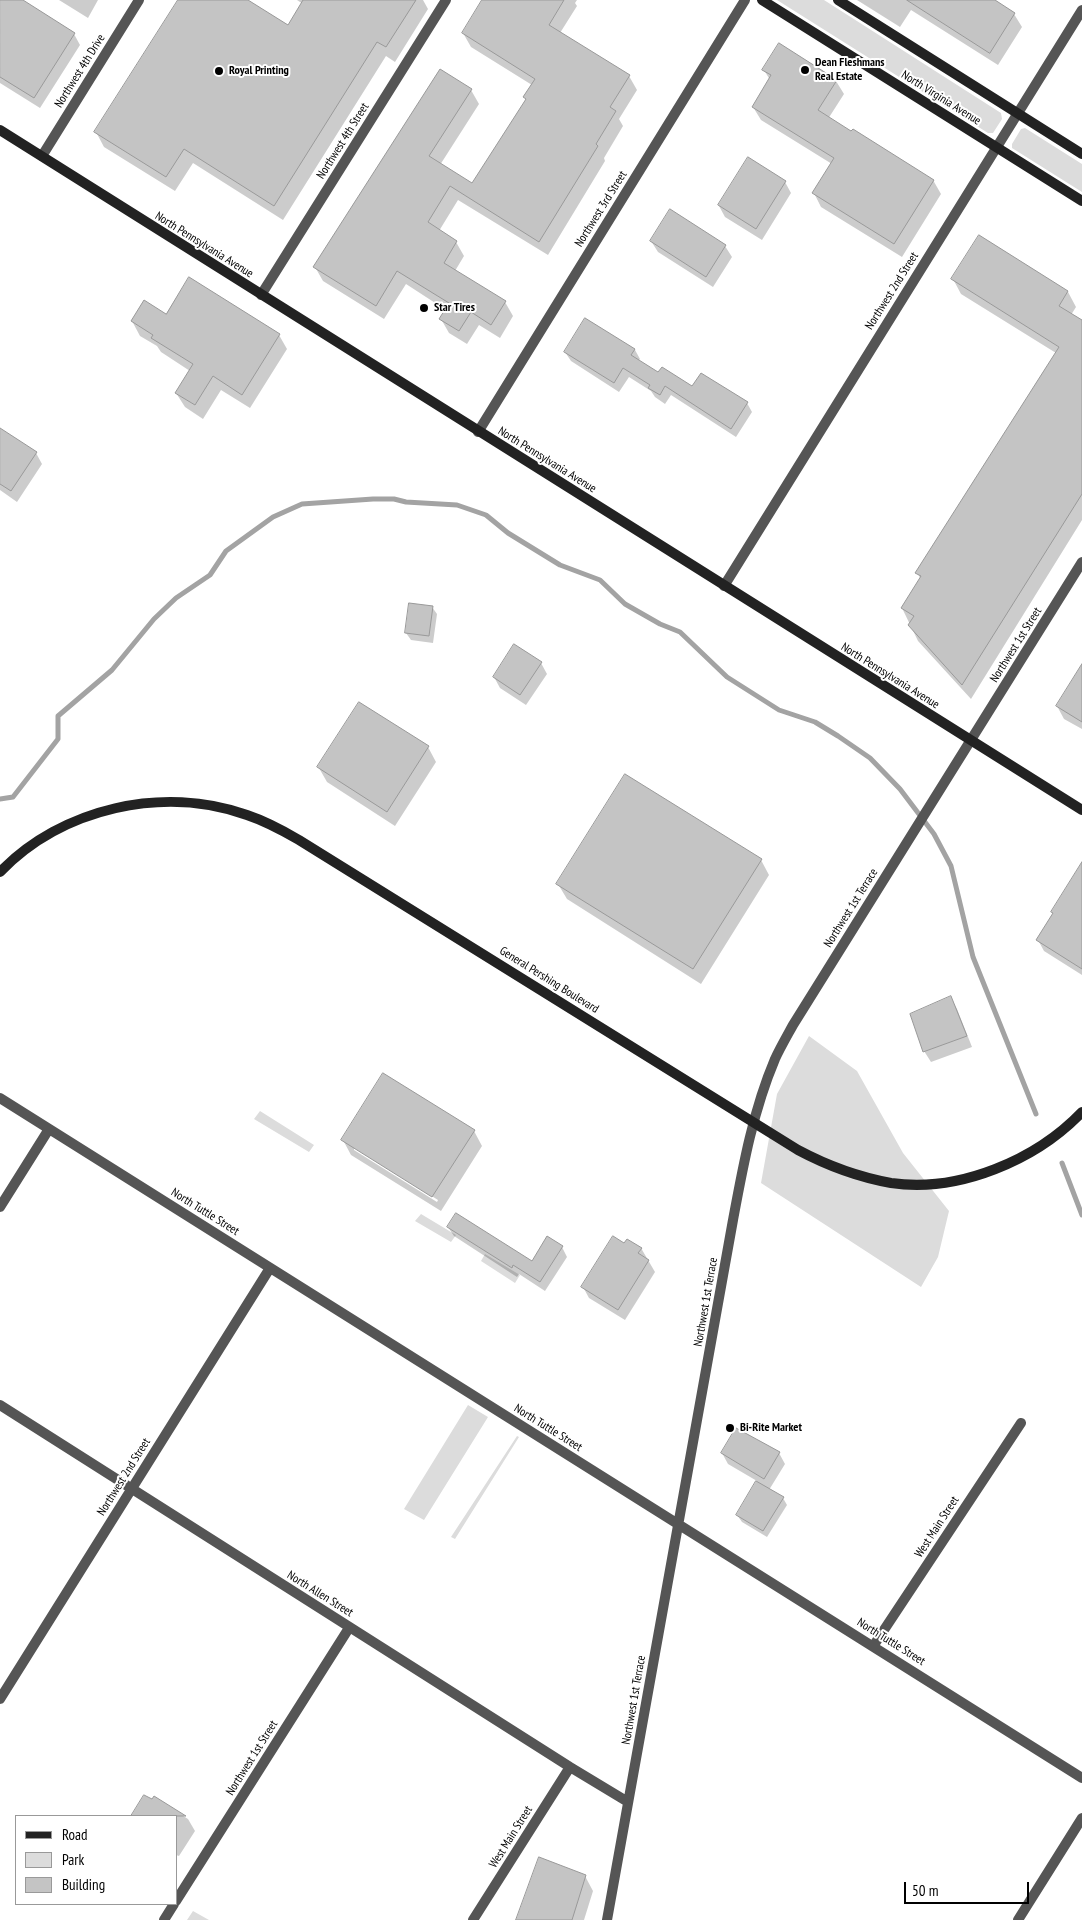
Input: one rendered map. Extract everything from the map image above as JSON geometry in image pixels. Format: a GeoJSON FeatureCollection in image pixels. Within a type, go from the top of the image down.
{"type":"FeatureCollection","features":[{"type":"Feature","properties":{"kind":"main road","name":"North Virginia Avenue"},"geometry":{"type":"LineString","coordinates":[[762,0],[1082,201]]}},
{"type":"Feature","properties":{"kind":"main road"},"geometry":{"type":"LineString","coordinates":[[838,0],[1082,154]]}},
{"type":"Feature","properties":{"kind":"main road","name":"North Pennsylvania Avenue"},"geometry":{"type":"LineString","coordinates":[[0,130],[261,296],[1082,810]]}},
{"type":"Feature","properties":{"kind":"main road","name":"General Pershing Boulevard"},"geometry":{"type":"LineString","coordinates":[[0,872],[25,850],[48,835],[70,823],[97,813],[158,802],[191,803],[246,814],[273,825],[299,840],[798,1150],[828,1166],[861,1176],[885,1181],[923,1184],[950,1181],[984,1173],[1009,1164],[1033,1151],[1082,1112]]}},
{"type":"Feature","properties":{"kind":"street","name":"Northwest 4th Drive"},"geometry":{"type":"LineString","coordinates":[[42,156],[140,0]]}},
{"type":"Feature","properties":{"kind":"street","name":"Northwest 4th Street"},"geometry":{"type":"LineString","coordinates":[[261,296],[446,0]]}},
{"type":"Feature","properties":{"kind":"street","name":"Northwest 3rd Street"},"geometry":{"type":"LineString","coordinates":[[478,432],[745,0]]}},
{"type":"Feature","properties":{"kind":"street","name":"Northwest 2nd Street"},"geometry":{"type":"LineString","coordinates":[[724,586],[1082,10]]}},
{"type":"Feature","properties":{"kind":"street","name":"Northwest 1st Street"},"geometry":{"type":"LineString","coordinates":[[971,741],[1082,562]]}},
{"type":"Feature","properties":{"kind":"street","name":"Northwest 1st Terrace"},"geometry":{"type":"LineString","coordinates":[[607,1920],[733,1220],[763,1090],[776,1057],[793,1025],[971,741]]}},
{"type":"Feature","properties":{"kind":"street","name":"North Tuttle Street"},"geometry":{"type":"LineString","coordinates":[[0,1098],[678,1525],[874,1645],[1082,1778]]}},
{"type":"Feature","properties":{"kind":"street"},"geometry":{"type":"LineString","coordinates":[[0,1207],[49,1129]]}},
{"type":"Feature","properties":{"kind":"street","name":"Northwest 2nd Street"},"geometry":{"type":"LineString","coordinates":[[0,1699],[270,1268]]}},
{"type":"Feature","properties":{"kind":"street","name":"North Allen Street"},"geometry":{"type":"LineString","coordinates":[[0,1405],[349,1628],[628,1802]]}},
{"type":"Feature","properties":{"kind":"street","name":"West Main Street"},"geometry":{"type":"LineString","coordinates":[[874,1645],[1021,1423]]}},
{"type":"Feature","properties":{"kind":"street","name":"Northwest 1st Street"},"geometry":{"type":"LineString","coordinates":[[178,1897],[349,1628]]}},
{"type":"Feature","properties":{"kind":"street","name":"West Main Street"},"geometry":{"type":"LineString","coordinates":[[473,1920],[570,1767]]}},
{"type":"Feature","properties":{"kind":"street"},"geometry":{"type":"LineString","coordinates":[[1018,1920],[1082,1818]]}},
{"type":"Feature","properties":{"kind":"street","name":"Northwest 1st Street"},"geometry":{"type":"LineString","coordinates":[[164,1920],[173,1905]]}},
{"type":"Feature","properties":{"kind":"green space"},"geometry":{"type":"Polygon","coordinates":[[[777,0],[824,0],[1001,113],[1002,119],[993,133],[988,133],[777,0]]]}},
{"type":"Feature","properties":{"kind":"green space"},"geometry":{"type":"Polygon","coordinates":[[[1025,128],[1082,164],[1082,192],[1012,148],[1012,144],[1021,129],[1025,128]]]}},
{"type":"Feature","properties":{"kind":"green space"},"geometry":{"type":"Polygon","coordinates":[[[809,1036],[857,1071],[903,1153],[949,1211],[938,1257],[921,1287],[761,1183],[777,1094],[809,1036]]]}},
{"type":"Feature","properties":{"kind":"green space"},"geometry":{"type":"Polygon","coordinates":[[[260,1111],[314,1145],[309,1152],[254,1119],[260,1111]]]}},
{"type":"Feature","properties":{"kind":"green space"},"geometry":{"type":"Polygon","coordinates":[[[421,1214],[456,1235],[451,1242],[415,1221],[421,1214]]]}},
{"type":"Feature","properties":{"kind":"green space"},"geometry":{"type":"Polygon","coordinates":[[[485,1254],[520,1275],[515,1283],[481,1261],[485,1254]]]}},
{"type":"Feature","properties":{"kind":"green space"},"geometry":{"type":"Polygon","coordinates":[[[468,1405],[488,1417],[424,1520],[404,1509],[468,1405]]]}},
{"type":"Feature","properties":{"kind":"green space"},"geometry":{"type":"Polygon","coordinates":[[[517,1436],[519,1437],[455,1539],[451,1537],[517,1436]]]}},
{"type":"Feature","properties":{"kind":"green space"},"geometry":{"type":"Polygon","coordinates":[[[193,1911],[209,1920],[187,1920],[193,1911]]]}},
{"type":"Feature","properties":{"kind":"building"},"geometry":{"type":"Polygon","coordinates":[[[0,0],[23,0],[75,33],[34,98],[0,77],[0,0]]]}},
{"type":"Feature","properties":{"kind":"building"},"geometry":{"type":"Polygon","coordinates":[[[178,0],[248,0],[288,25],[303,0],[416,0],[386,47],[377,42],[274,206],[184,149],[166,177],[94,132],[178,0]]]}},
{"type":"Feature","properties":{"kind":"building"},"geometry":{"type":"Polygon","coordinates":[[[482,0],[564,0],[549,25],[630,75],[610,107],[616,111],[596,144],[598,146],[539,242],[450,186],[428,222],[457,241],[444,263],[506,301],[491,325],[471,312],[459,331],[439,319],[449,303],[397,271],[376,306],[313,267],[440,69],[472,89],[429,156],[472,183],[526,99],[523,97],[535,79],[462,33],[482,0]]]}},
{"type":"Feature","properties":{"kind":"building"},"geometry":{"type":"Polygon","coordinates":[[[907,0],[995,0],[1015,13],[990,53],[907,0]]]}},
{"type":"Feature","properties":{"kind":"building"},"geometry":{"type":"Polygon","coordinates":[[[779,43],[837,80],[818,110],[851,131],[853,129],[934,180],[894,244],[812,193],[834,158],[752,107],[771,75],[762,70],[779,43]]]}},
{"type":"Feature","properties":{"kind":"building"},"geometry":{"type":"Polygon","coordinates":[[[748,157],[786,181],[756,229],[718,205],[748,157]]]}},
{"type":"Feature","properties":{"kind":"building"},"geometry":{"type":"Polygon","coordinates":[[[670,209],[726,245],[706,277],[650,241],[670,209]]]}},
{"type":"Feature","properties":{"kind":"building"},"geometry":{"type":"Polygon","coordinates":[[[979,235],[1068,291],[1059,306],[1082,320],[1082,494],[962,685],[908,625],[914,616],[901,608],[921,576],[915,573],[1059,347],[951,279],[979,235]]]}},
{"type":"Feature","properties":{"kind":"building"},"geometry":{"type":"Polygon","coordinates":[[[189,277],[280,334],[242,395],[213,376],[195,405],[175,393],[193,364],[151,338],[153,335],[131,321],[144,300],[166,314],[189,277]]]}},
{"type":"Feature","properties":{"kind":"building"},"geometry":{"type":"Polygon","coordinates":[[[585,318],[635,349],[631,355],[658,372],[662,367],[692,386],[701,373],[748,402],[731,429],[665,386],[660,395],[648,388],[650,385],[623,368],[614,383],[564,352],[585,318]]]}},
{"type":"Feature","properties":{"kind":"building"},"geometry":{"type":"Polygon","coordinates":[[[0,428],[37,452],[11,491],[0,484],[0,428]]]}},
{"type":"Feature","properties":{"kind":"building"},"geometry":{"type":"Polygon","coordinates":[[[409,603],[433,606],[429,636],[405,633],[409,603]]]}},
{"type":"Feature","properties":{"kind":"building"},"geometry":{"type":"Polygon","coordinates":[[[514,644],[542,662],[520,695],[493,677],[514,644]]]}},
{"type":"Feature","properties":{"kind":"building"},"geometry":{"type":"Polygon","coordinates":[[[1082,664],[1082,722],[1056,706],[1082,664]]]}},
{"type":"Feature","properties":{"kind":"building"},"geometry":{"type":"Polygon","coordinates":[[[359,702],[429,746],[387,812],[317,767],[359,702]]]}},
{"type":"Feature","properties":{"kind":"building"},"geometry":{"type":"Polygon","coordinates":[[[625,774],[762,859],[693,969],[556,884],[625,774]]]}},
{"type":"Feature","properties":{"kind":"building"},"geometry":{"type":"Polygon","coordinates":[[[1082,862],[1082,969],[1036,940],[1082,862]]]}},
{"type":"Feature","properties":{"kind":"building"},"geometry":{"type":"Polygon","coordinates":[[[951,996],[967,1036],[923,1052],[910,1014],[951,996]]]}},
{"type":"Feature","properties":{"kind":"building"},"geometry":{"type":"Polygon","coordinates":[[[383,1073],[475,1130],[432,1197],[341,1140],[383,1073]]]}},
{"type":"Feature","properties":{"kind":"building"},"geometry":{"type":"Polygon","coordinates":[[[456,1213],[532,1261],[547,1236],[563,1246],[540,1282],[513,1265],[512,1268],[447,1227],[456,1213]]]}},
{"type":"Feature","properties":{"kind":"building"},"geometry":{"type":"Polygon","coordinates":[[[613,1236],[624,1243],[627,1239],[642,1248],[638,1253],[649,1260],[618,1310],[581,1287],[613,1236]]]}},
{"type":"Feature","properties":{"kind":"building"},"geometry":{"type":"Polygon","coordinates":[[[736,1428],[780,1452],[764,1479],[721,1453],[736,1428]]]}},
{"type":"Feature","properties":{"kind":"building"},"geometry":{"type":"Polygon","coordinates":[[[756,1481],[784,1497],[763,1531],[736,1515],[756,1481]]]}},
{"type":"Feature","properties":{"kind":"building"},"geometry":{"type":"Polygon","coordinates":[[[144,1795],[152,1799],[154,1796],[186,1816],[178,1815],[132,1815],[144,1795]]]}},
{"type":"Feature","properties":{"kind":"building"},"geometry":{"type":"Polygon","coordinates":[[[539,1857],[586,1875],[572,1920],[516,1920],[539,1857]]]}},
{"type":"Feature","properties":{"kind":"waterway"},"geometry":{"type":"LineString","coordinates":[[0,799],[13,797],[58,739],[58,716],[112,670],[154,619],[176,598],[210,575],[226,551],[273,517],[302,504],[373,499],[457,505],[486,515],[508,533],[560,565],[600,580],[625,604],[660,624],[680,632],[727,677],[779,710],[815,722],[870,758],[900,789],[934,834],[951,866],[973,957],[1036,1114]]}},
{"type":"Feature","properties":{"kind":"waterway"},"geometry":{"type":"LineString","coordinates":[[1062,1163],[1082,1215]]}},
{"type":"Feature","properties":{"kind":"place","name":"Dean Fleshmans Real Estate"},"geometry":{"type":"Point","coordinates":[805,70]}},
{"type":"Feature","properties":{"kind":"place","name":"Royal Printing"},"geometry":{"type":"Point","coordinates":[219,71]}},
{"type":"Feature","properties":{"kind":"place","name":"Star Tires"},"geometry":{"type":"Point","coordinates":[424,308]}},
{"type":"Feature","properties":{"kind":"place","name":"Bi-Rite Market"},"geometry":{"type":"Point","coordinates":[730,1428]}}]}
